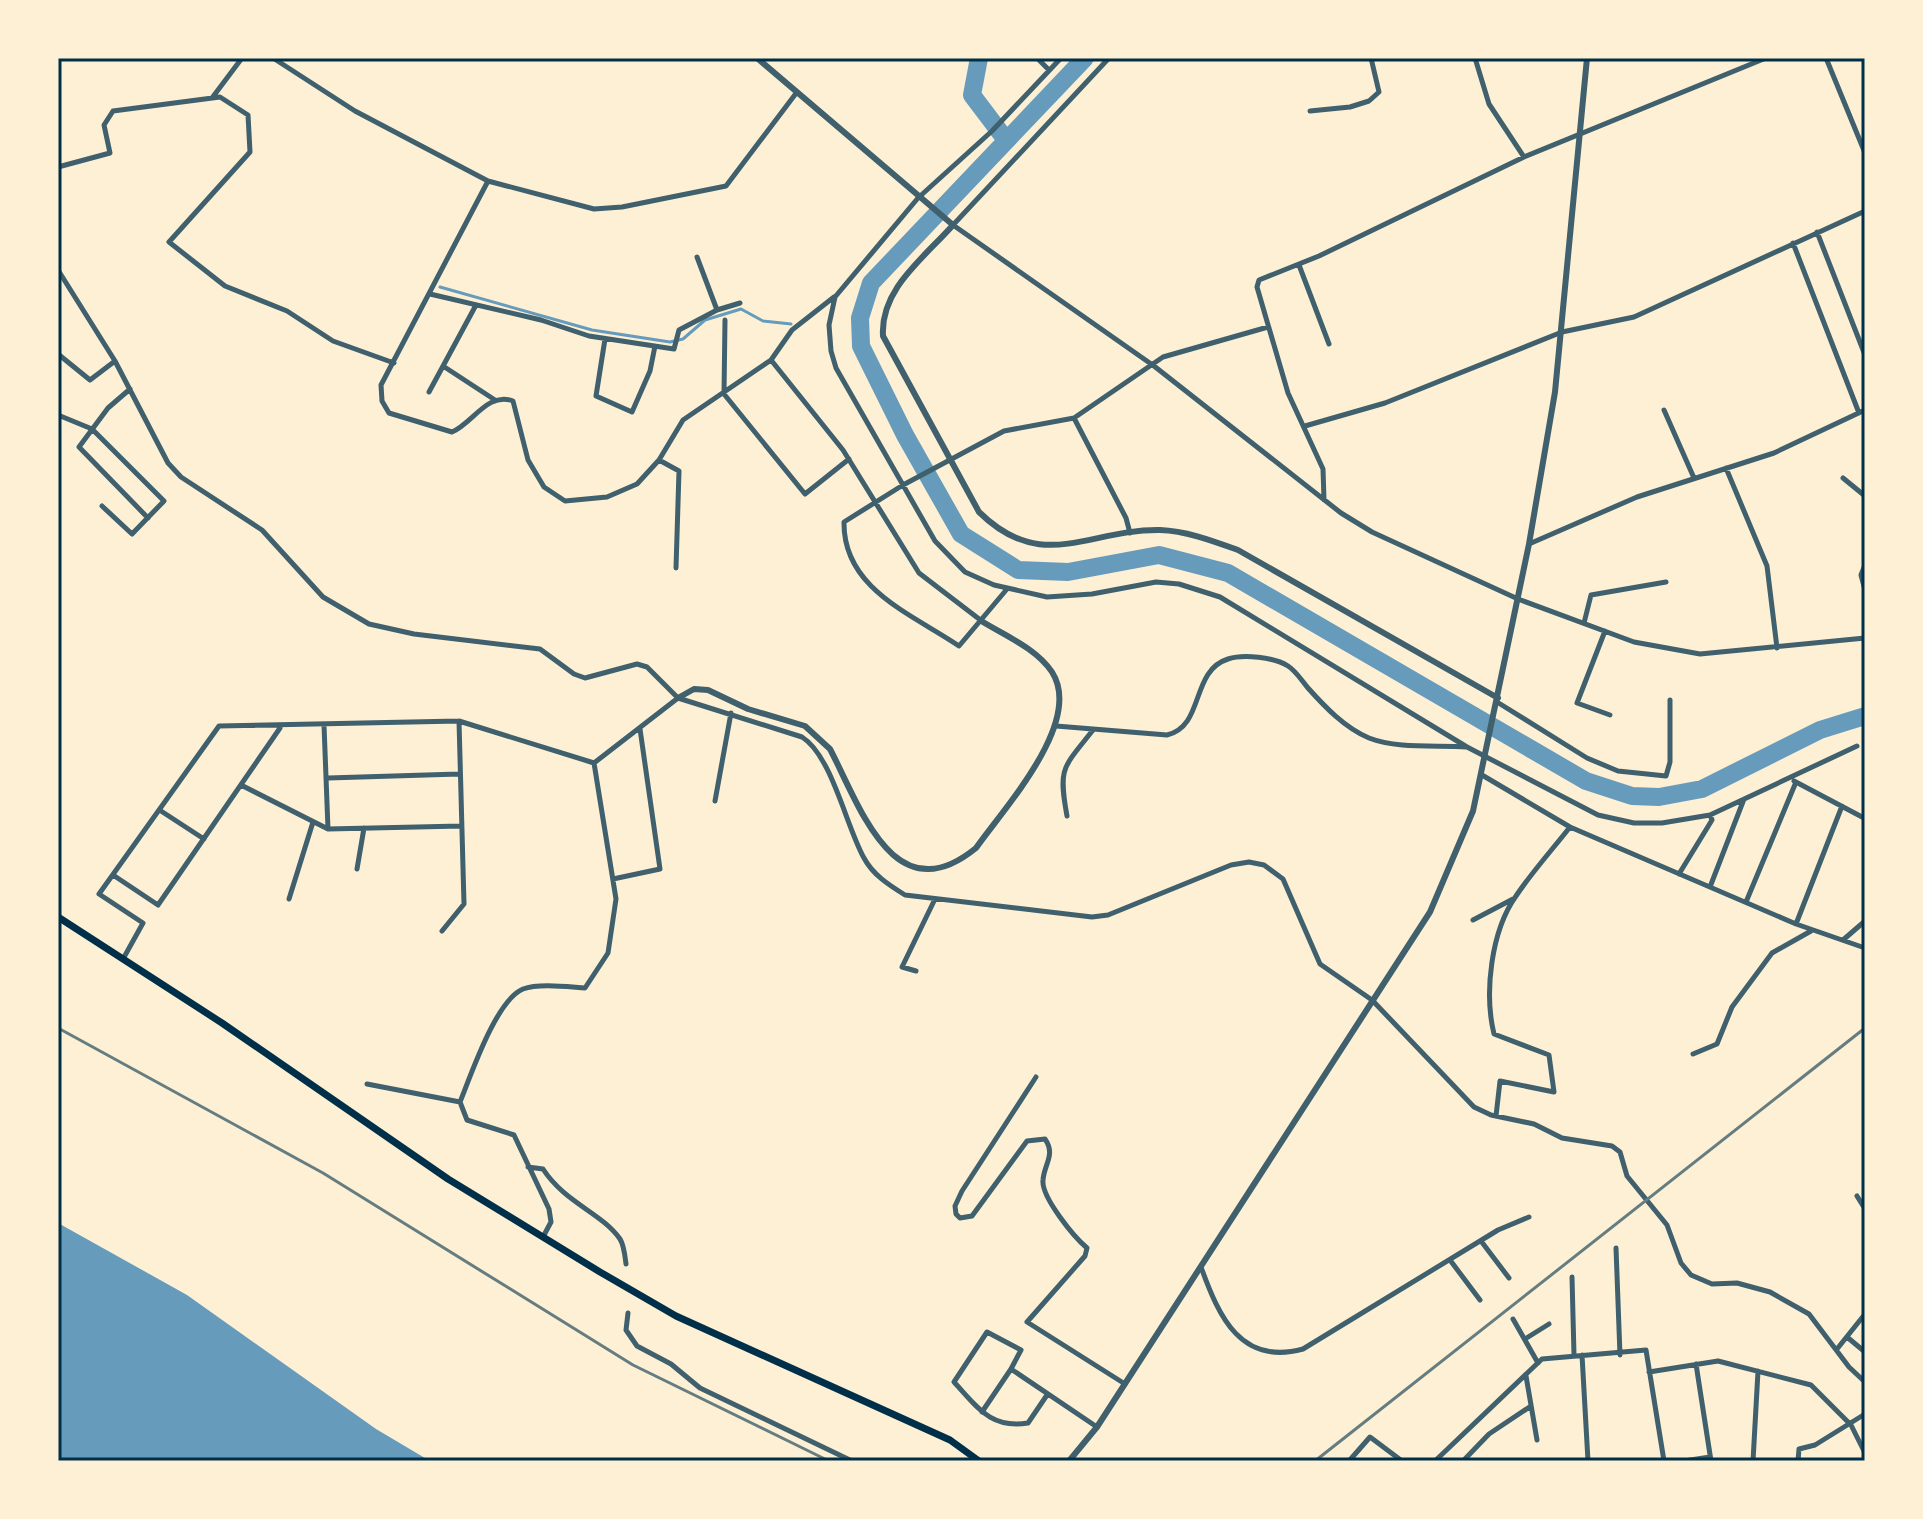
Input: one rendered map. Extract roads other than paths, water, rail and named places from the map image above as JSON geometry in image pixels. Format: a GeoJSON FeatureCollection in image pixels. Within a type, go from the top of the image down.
{"type":"FeatureCollection","features":[{"type":"Feature","properties":{"kind":"main road"},"geometry":{"type":"LineString","coordinates":[[58,917],[222,1023],[448,1179],[676,1316],[950,1440],[979,1461]]}},
{"type":"Feature","properties":{"kind":"street"},"geometry":{"type":"LineString","coordinates":[[212,98],[242,58]]}},
{"type":"Feature","properties":{"kind":"street"},"geometry":{"type":"LineString","coordinates":[[273,58],[355,111],[488,181],[594,209],[720,189],[797,92]]}},
{"type":"Feature","properties":{"kind":"street"},"geometry":{"type":"LineString","coordinates":[[757,58],[953,225],[1154,366],[1324,500],[1372,532],[1518,599],[1634,642],[1700,654],[1865,638]]}},
{"type":"Feature","properties":{"kind":"street"},"geometry":{"type":"LineString","coordinates":[[1037,58],[1049,70]]}},
{"type":"Feature","properties":{"kind":"street"},"geometry":{"type":"LineString","coordinates":[[488,181],[381,385],[382,401],[389,413],[452,432],[465,427],[476,413],[496,401],[513,401],[528,460],[544,487],[565,501],[607,497],[637,484],[659,460],[683,420],[771,360],[792,330],[835,297],[921,200],[1061,58]]}},
{"type":"Feature","properties":{"kind":"street"},"geometry":{"type":"LineString","coordinates":[[1109,58],[893,289],[882,317],[883,336],[979,512],[1010,537],[1063,547],[1130,533],[1182,533],[1238,550],[1498,700],[1587,758],[1618,771],[1666,776],[1670,762],[1670,700]]}},
{"type":"Feature","properties":{"kind":"street"},"geometry":{"type":"LineString","coordinates":[[1310,111],[1369,101],[1379,92],[1371,58]]}},
{"type":"Feature","properties":{"kind":"street"},"geometry":{"type":"LineString","coordinates":[[1475,58],[1489,104],[1524,157]]}},
{"type":"Feature","properties":{"kind":"street"},"geometry":{"type":"LineString","coordinates":[[1072,1459],[1097,1427],[1430,912],[1473,811],[1487,757],[1529,544],[1562,332],[1587,58]]}},
{"type":"Feature","properties":{"kind":"street"},"geometry":{"type":"LineString","coordinates":[[1324,500],[1326,478],[1288,393],[1257,287],[1259,280],[1299,265],[1524,157],[1766,58]]}},
{"type":"Feature","properties":{"kind":"street"},"geometry":{"type":"LineString","coordinates":[[1826,58],[1865,153]]}},
{"type":"Feature","properties":{"kind":"street"},"geometry":{"type":"LineString","coordinates":[[58,167],[110,153],[104,125],[113,111],[220,97],[248,115],[250,152],[169,242],[225,286],[287,311],[333,341],[394,363]]}},
{"type":"Feature","properties":{"kind":"street"},"geometry":{"type":"LineString","coordinates":[[1305,426],[1385,403],[1562,332],[1634,317],[1865,211]]}},
{"type":"Feature","properties":{"kind":"street"},"geometry":{"type":"LineString","coordinates":[[1817,232],[1865,355]]}},
{"type":"Feature","properties":{"kind":"street"},"geometry":{"type":"LineString","coordinates":[[1529,544],[1637,497],[1774,453],[1862,411],[1793,243]]}},
{"type":"Feature","properties":{"kind":"street"},"geometry":{"type":"LineString","coordinates":[[697,257],[717,310]]}},
{"type":"Feature","properties":{"kind":"street"},"geometry":{"type":"LineString","coordinates":[[1299,265],[1329,344]]}},
{"type":"Feature","properties":{"kind":"street"},"geometry":{"type":"LineString","coordinates":[[58,270],[115,361],[168,463],[181,477],[262,530],[323,597],[346,613],[369,624],[414,634],[540,649],[574,674],[585,678],[637,664],[647,667],[678,698],[731,713],[812,743],[864,859],[874,873],[905,895],[1092,917],[1108,915],[1213,871],[1249,862],[1264,865],[1283,879],[1320,964],[1372,1000],[1474,1107],[1496,1116],[1534,1124],[1562,1138],[1612,1146],[1620,1152],[1627,1176],[1667,1225],[1681,1263],[1691,1275],[1712,1284],[1737,1283],[1770,1292],[1809,1314],[1865,1382]]}},
{"type":"Feature","properties":{"kind":"street"},"geometry":{"type":"LineString","coordinates":[[430,294],[605,339],[674,349],[679,330],[717,310],[740,303]]}},
{"type":"Feature","properties":{"kind":"street"},"geometry":{"type":"LineString","coordinates":[[835,297],[829,325],[836,368],[935,541],[965,572],[1007,589],[1047,597],[1092,594],[1156,582],[1198,589],[1220,597],[1467,747],[1598,815],[1634,823],[1662,823],[1710,815],[1857,746]]}},
{"type":"Feature","properties":{"kind":"street"},"geometry":{"type":"LineString","coordinates":[[429,392],[476,305]]}},
{"type":"Feature","properties":{"kind":"street"},"geometry":{"type":"LineString","coordinates":[[725,320],[724,394],[805,494],[849,459]]}},
{"type":"Feature","properties":{"kind":"street"},"geometry":{"type":"LineString","coordinates":[[1007,589],[983,622],[959,646],[866,584],[850,559],[844,540],[844,522],[903,485],[1004,431],[1074,418],[1163,357],[1268,327]]}},
{"type":"Feature","properties":{"kind":"street"},"geometry":{"type":"LineString","coordinates":[[605,339],[596,396],[632,412],[650,371],[655,346]]}},
{"type":"Feature","properties":{"kind":"street"},"geometry":{"type":"LineString","coordinates":[[58,354],[90,380],[115,361]]}},
{"type":"Feature","properties":{"kind":"street"},"geometry":{"type":"LineString","coordinates":[[594,763],[678,698],[694,689],[708,690],[748,709],[805,726],[819,735],[830,749],[882,848],[915,869],[961,861],[976,848],[1056,726],[1059,695],[1052,673],[1030,651],[983,622],[919,573],[877,500],[849,459],[771,360]]}},
{"type":"Feature","properties":{"kind":"street"},"geometry":{"type":"LineString","coordinates":[[443,366],[496,401]]}},
{"type":"Feature","properties":{"kind":"street"},"geometry":{"type":"LineString","coordinates":[[130,389],[79,447],[148,518]]}},
{"type":"Feature","properties":{"kind":"street"},"geometry":{"type":"LineString","coordinates":[[1664,410],[1694,478]]}},
{"type":"Feature","properties":{"kind":"street"},"geometry":{"type":"LineString","coordinates":[[58,415],[92,429],[164,501],[132,534],[102,506]]}},
{"type":"Feature","properties":{"kind":"street"},"geometry":{"type":"LineString","coordinates":[[1074,418],[1126,518],[1130,533]]}},
{"type":"Feature","properties":{"kind":"street"},"geometry":{"type":"LineString","coordinates":[[659,460],[679,471],[676,568]]}},
{"type":"Feature","properties":{"kind":"street"},"geometry":{"type":"LineString","coordinates":[[1726,468],[1767,566],[1777,648]]}},
{"type":"Feature","properties":{"kind":"street"},"geometry":{"type":"LineString","coordinates":[[1843,478],[1865,496]]}},
{"type":"Feature","properties":{"kind":"street"},"geometry":{"type":"LineString","coordinates":[[1865,565],[1861,575],[1865,590]]}},
{"type":"Feature","properties":{"kind":"street"},"geometry":{"type":"LineString","coordinates":[[1584,623],[1591,595],[1666,582]]}},
{"type":"Feature","properties":{"kind":"street"},"geometry":{"type":"LineString","coordinates":[[1605,631],[1577,703],[1610,715]]}},
{"type":"Feature","properties":{"kind":"street"},"geometry":{"type":"LineString","coordinates":[[1056,726],[1167,735],[1178,732],[1186,726],[1199,689],[1219,664],[1229,658],[1247,657],[1289,666],[1329,711],[1366,737],[1380,741],[1467,747]]}},
{"type":"Feature","properties":{"kind":"street"},"geometry":{"type":"LineString","coordinates":[[715,801],[731,713]]}},
{"type":"Feature","properties":{"kind":"street"},"geometry":{"type":"LineString","coordinates":[[123,959],[144,928],[138,918],[99,894],[219,726],[459,721],[594,763]]}},
{"type":"Feature","properties":{"kind":"street"},"geometry":{"type":"LineString","coordinates":[[442,931],[464,904],[459,721]]}},
{"type":"Feature","properties":{"kind":"street"},"geometry":{"type":"LineString","coordinates":[[324,725],[328,829]]}},
{"type":"Feature","properties":{"kind":"street"},"geometry":{"type":"LineString","coordinates":[[113,875],[158,905],[281,727]]}},
{"type":"Feature","properties":{"kind":"street"},"geometry":{"type":"LineString","coordinates":[[613,879],[660,869],[640,729]]}},
{"type":"Feature","properties":{"kind":"street"},"geometry":{"type":"LineString","coordinates":[[1067,816],[1060,780],[1066,765],[1093,729]]}},
{"type":"Feature","properties":{"kind":"street"},"geometry":{"type":"LineString","coordinates":[[543,1237],[551,1222],[549,1209],[514,1135],[467,1120],[460,1102],[497,1017],[510,1000],[523,989],[585,988],[608,953],[616,899],[594,763]]}},
{"type":"Feature","properties":{"kind":"street"},"geometry":{"type":"LineString","coordinates":[[328,778],[459,774]]}},
{"type":"Feature","properties":{"kind":"street"},"geometry":{"type":"LineString","coordinates":[[1482,775],[1570,827],[1796,924],[1865,948]]}},
{"type":"Feature","properties":{"kind":"street"},"geometry":{"type":"LineString","coordinates":[[1787,777],[1864,818]]}},
{"type":"Feature","properties":{"kind":"street"},"geometry":{"type":"LineString","coordinates":[[1746,902],[1796,782]]}},
{"type":"Feature","properties":{"kind":"street"},"geometry":{"type":"LineString","coordinates":[[241,785],[328,829],[461,826]]}},
{"type":"Feature","properties":{"kind":"street"},"geometry":{"type":"LineString","coordinates":[[1710,887],[1745,798]]}},
{"type":"Feature","properties":{"kind":"street"},"geometry":{"type":"LineString","coordinates":[[1796,924],[1842,806]]}},
{"type":"Feature","properties":{"kind":"street"},"geometry":{"type":"LineString","coordinates":[[161,811],[204,839]]}},
{"type":"Feature","properties":{"kind":"street"},"geometry":{"type":"LineString","coordinates":[[1679,874],[1712,820],[1710,815]]}},
{"type":"Feature","properties":{"kind":"street"},"geometry":{"type":"LineString","coordinates":[[289,899],[313,822]]}},
{"type":"Feature","properties":{"kind":"street"},"geometry":{"type":"LineString","coordinates":[[1496,1116],[1500,1081],[1554,1092],[1549,1055],[1494,1034],[1488,995],[1500,932],[1513,898],[1570,827]]}},
{"type":"Feature","properties":{"kind":"street"},"geometry":{"type":"LineString","coordinates":[[357,869],[364,828]]}},
{"type":"Feature","properties":{"kind":"street"},"geometry":{"type":"LineString","coordinates":[[1473,920],[1513,898]]}},
{"type":"Feature","properties":{"kind":"street"},"geometry":{"type":"LineString","coordinates":[[916,971],[902,967],[935,899]]}},
{"type":"Feature","properties":{"kind":"street"},"geometry":{"type":"LineString","coordinates":[[1843,940],[1865,921]]}},
{"type":"Feature","properties":{"kind":"street"},"geometry":{"type":"LineString","coordinates":[[1693,1054],[1717,1044],[1732,1007],[1772,953],[1812,930]]}},
{"type":"Feature","properties":{"kind":"street"},"geometry":{"type":"LineString","coordinates":[[1036,1077],[962,1191],[955,1206],[956,1214],[960,1218],[972,1216],[1027,1141],[1045,1139],[1051,1155],[1042,1181],[1045,1195],[1087,1248],[1085,1256],[1027,1322],[1125,1384]]}},
{"type":"Feature","properties":{"kind":"street"},"geometry":{"type":"LineString","coordinates":[[367,1084],[460,1102]]}},
{"type":"Feature","properties":{"kind":"street"},"geometry":{"type":"LineString","coordinates":[[528,1167],[543,1169],[563,1196],[621,1240],[626,1264]]}},
{"type":"Feature","properties":{"kind":"street"},"geometry":{"type":"LineString","coordinates":[[1857,1196],[1865,1209]]}},
{"type":"Feature","properties":{"kind":"street"},"geometry":{"type":"LineString","coordinates":[[1200,1267],[1237,1337],[1266,1352],[1286,1354],[1303,1349],[1481,1241],[1529,1217]]}},
{"type":"Feature","properties":{"kind":"street"},"geometry":{"type":"LineString","coordinates":[[1481,1241],[1509,1278]]}},
{"type":"Feature","properties":{"kind":"street"},"geometry":{"type":"LineString","coordinates":[[1616,1248],[1620,1355]]}},
{"type":"Feature","properties":{"kind":"street"},"geometry":{"type":"LineString","coordinates":[[1450,1260],[1480,1300]]}},
{"type":"Feature","properties":{"kind":"street"},"geometry":{"type":"LineString","coordinates":[[1572,1277],[1574,1355]]}},
{"type":"Feature","properties":{"kind":"street"},"geometry":{"type":"LineString","coordinates":[[628,1313],[626,1330],[637,1346],[671,1364],[700,1388],[852,1461]]}},
{"type":"Feature","properties":{"kind":"street"},"geometry":{"type":"LineString","coordinates":[[1837,1349],[1865,1314]]}},
{"type":"Feature","properties":{"kind":"street"},"geometry":{"type":"LineString","coordinates":[[1513,1319],[1538,1363]]}},
{"type":"Feature","properties":{"kind":"street"},"geometry":{"type":"LineString","coordinates":[[1525,1339],[1549,1324]]}},
{"type":"Feature","properties":{"kind":"street"},"geometry":{"type":"LineString","coordinates":[[982,1412],[1021,1350],[987,1332],[954,1382],[982,1412],[1006,1426],[1028,1423],[1047,1395]]}},
{"type":"Feature","properties":{"kind":"street"},"geometry":{"type":"LineString","coordinates":[[1847,1337],[1865,1352]]}},
{"type":"Feature","properties":{"kind":"street"},"geometry":{"type":"LineString","coordinates":[[1435,1461],[1538,1363],[1560,1355],[1620,1355],[1646,1350],[1664,1461]]}},
{"type":"Feature","properties":{"kind":"street"},"geometry":{"type":"LineString","coordinates":[[1582,1355],[1588,1461]]}},
{"type":"Feature","properties":{"kind":"street"},"geometry":{"type":"LineString","coordinates":[[1649,1372],[1718,1361],[1811,1385],[1851,1425],[1865,1453]]}},
{"type":"Feature","properties":{"kind":"street"},"geometry":{"type":"LineString","coordinates":[[1684,1461],[1710,1459],[1696,1364]]}},
{"type":"Feature","properties":{"kind":"street"},"geometry":{"type":"LineString","coordinates":[[1011,1369],[1097,1427]]}},
{"type":"Feature","properties":{"kind":"street"},"geometry":{"type":"LineString","coordinates":[[1753,1461],[1758,1371]]}},
{"type":"Feature","properties":{"kind":"street"},"geometry":{"type":"LineString","coordinates":[[1525,1375],[1537,1440]]}},
{"type":"Feature","properties":{"kind":"street"},"geometry":{"type":"LineString","coordinates":[[1463,1461],[1489,1434],[1531,1406]]}},
{"type":"Feature","properties":{"kind":"street"},"geometry":{"type":"LineString","coordinates":[[1798,1461],[1799,1449],[1851,1425],[1865,1414]]}},
{"type":"Feature","properties":{"kind":"street"},"geometry":{"type":"LineString","coordinates":[[1349,1461],[1370,1437],[1402,1461]]}},
{"type":"Feature","properties":{"kind":"water"},"geometry":{"type":"Polygon","coordinates":[[[58,1223],[187,1295],[376,1429],[430,1461],[58,1461],[58,1223]]]}},
{"type":"Feature","properties":{"kind":"waterway"},"geometry":{"type":"LineString","coordinates":[[979,58],[972,95],[1006,140]]}},
{"type":"Feature","properties":{"kind":"waterway"},"geometry":{"type":"LineString","coordinates":[[1085,58],[871,283],[860,318],[861,346],[905,435],[961,534],[1018,570],[1068,572],[1159,555],[1228,573],[1586,781],[1632,796],[1659,797],[1702,789],[1820,730],[1865,716]]}},
{"type":"Feature","properties":{"kind":"waterway"},"geometry":{"type":"LineString","coordinates":[[440,287],[592,330],[670,342],[683,339],[705,320],[741,309],[763,321],[791,324]]}},
{"type":"Feature","properties":{"kind":"railway"},"geometry":{"type":"LineString","coordinates":[[58,1028],[323,1173],[633,1365],[829,1461]]}},
{"type":"Feature","properties":{"kind":"railway"},"geometry":{"type":"LineString","coordinates":[[1315,1461],[1865,1028]]}}]}
